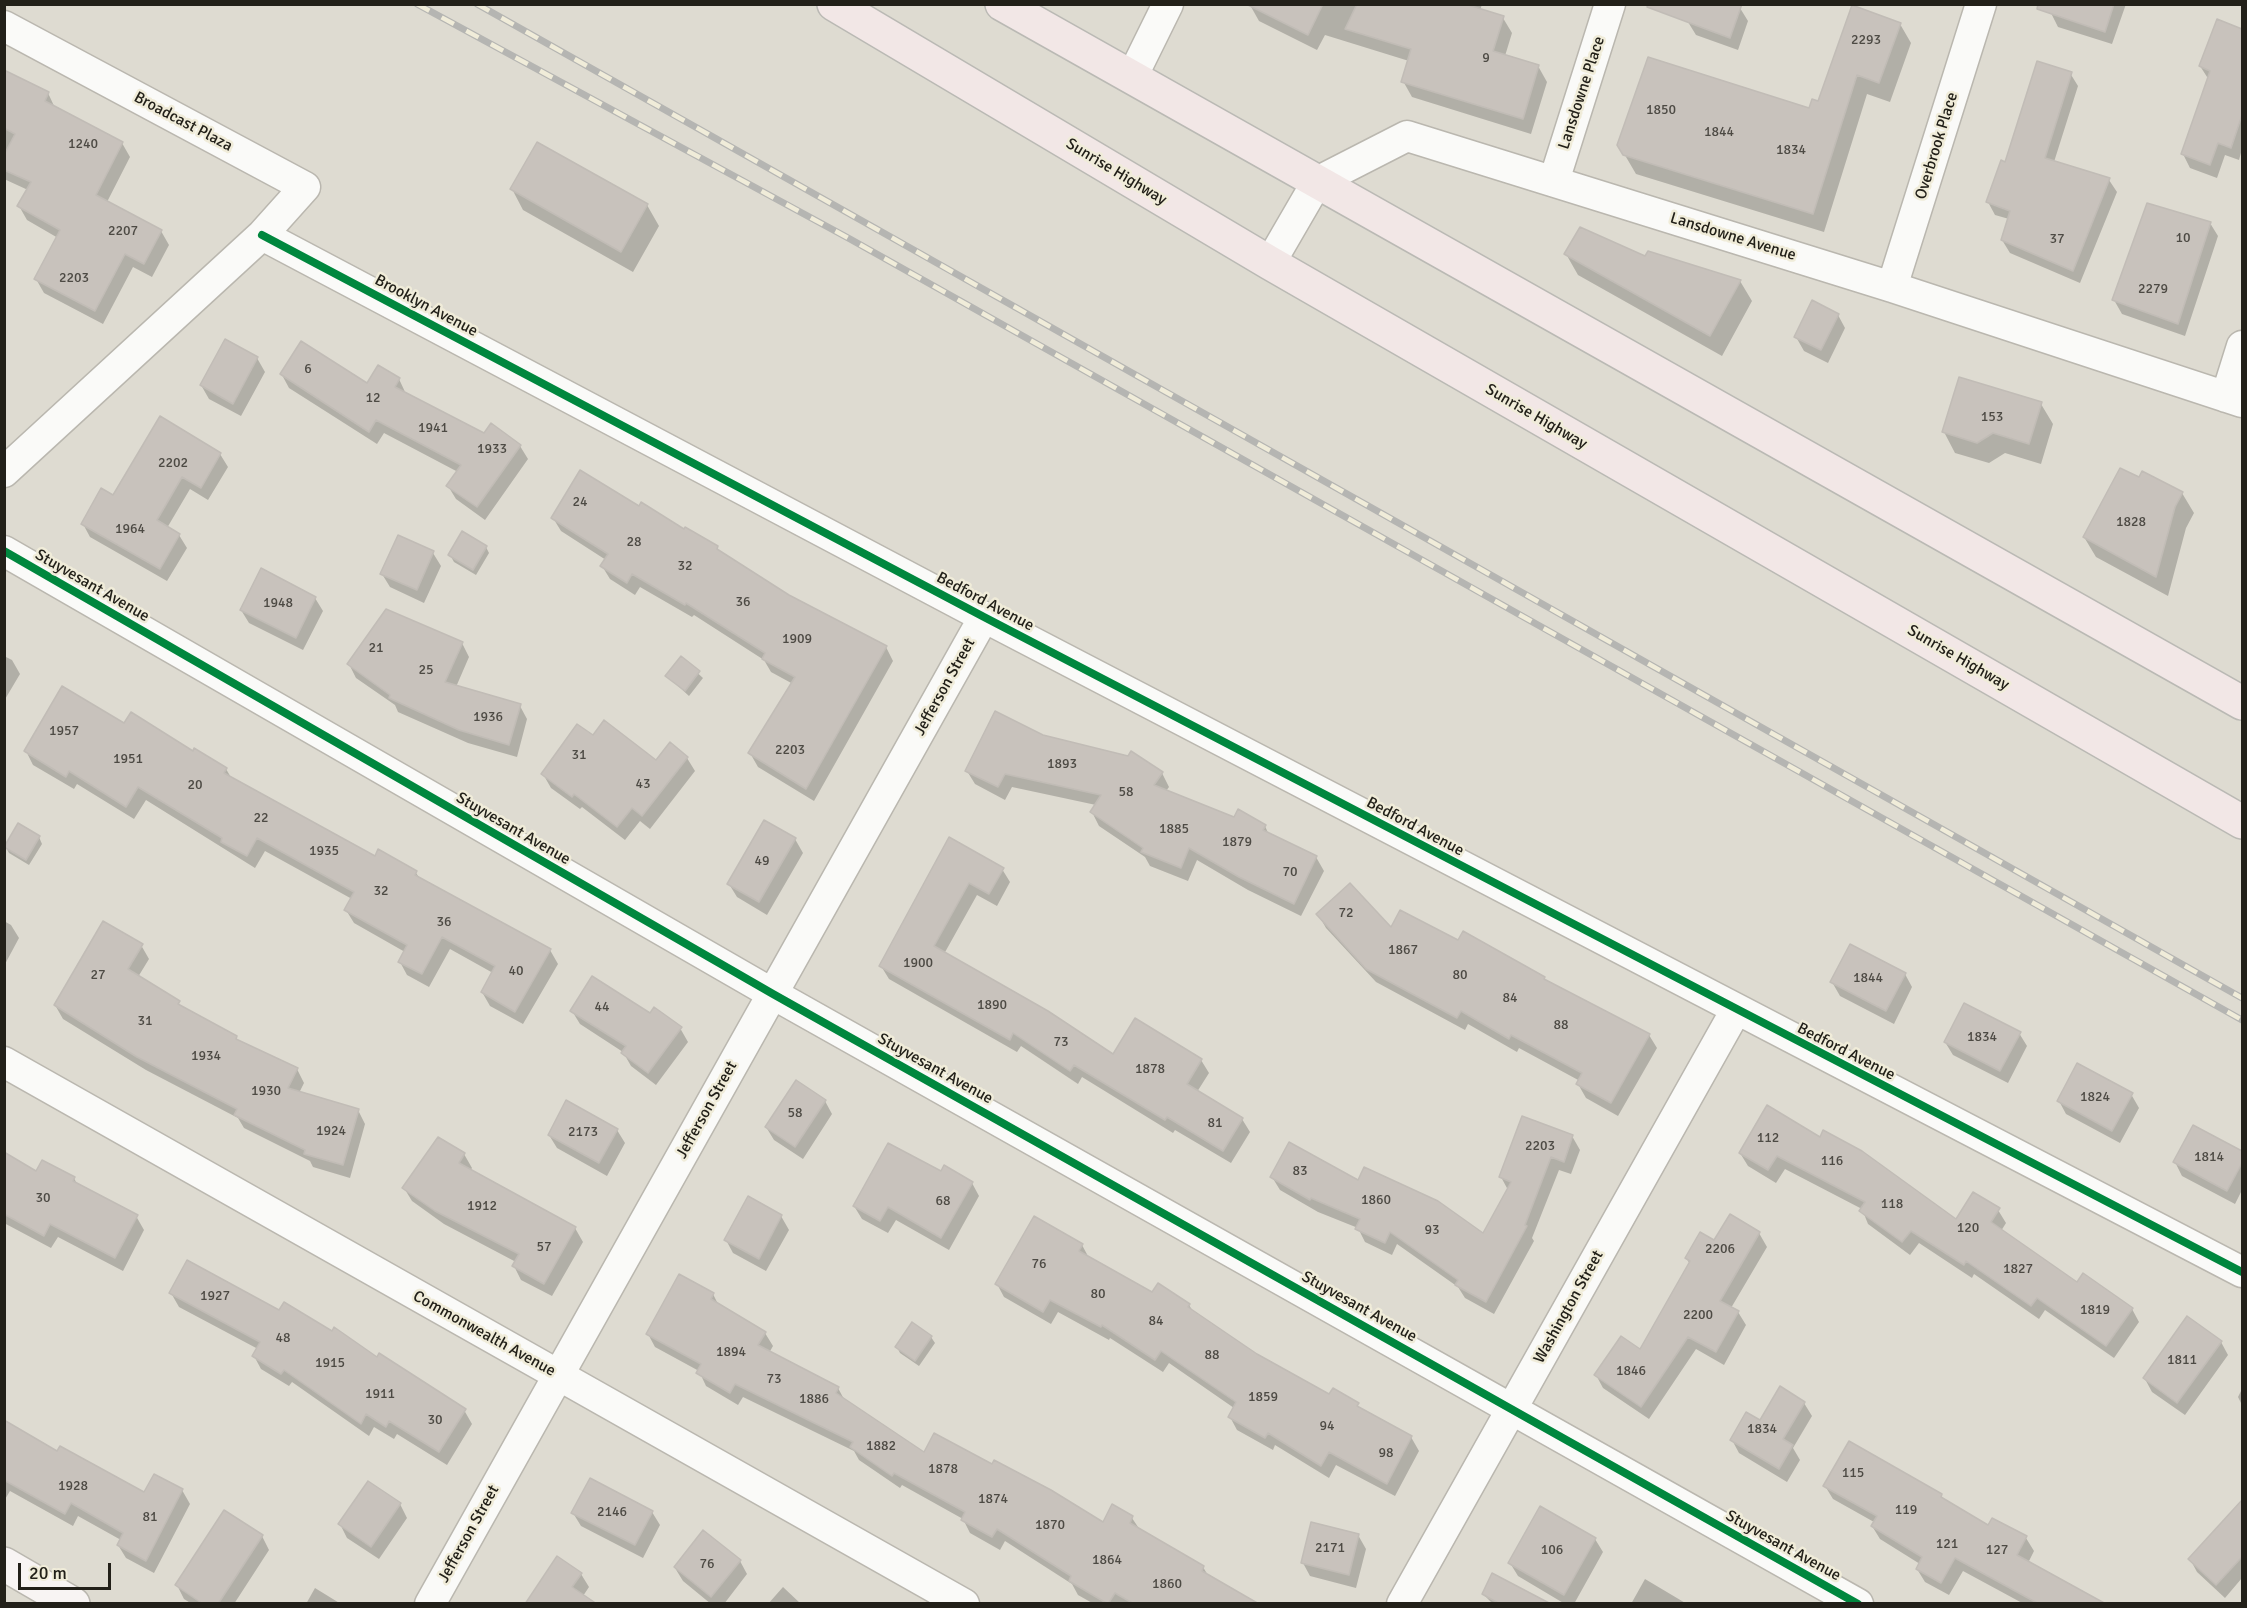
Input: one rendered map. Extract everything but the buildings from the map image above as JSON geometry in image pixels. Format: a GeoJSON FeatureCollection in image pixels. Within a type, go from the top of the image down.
{"type":"FeatureCollection","features":[{"type":"Feature","properties":{"kind":"highway","name":"Sunrise Highway"},"geometry":{"type":"LineString","coordinates":[[834,4],[1269,263],[2242,822]]}},
{"type":"Feature","properties":{"kind":"highway"},"geometry":{"type":"LineString","coordinates":[[1002,4],[2242,703]]}},
{"type":"Feature","properties":{"kind":"street"},"geometry":{"type":"LineString","coordinates":[[1132,77],[1168,4]]}},
{"type":"Feature","properties":{"kind":"street","name":"Lansdowne Place"},"geometry":{"type":"LineString","coordinates":[[1554,181],[1610,4]]}},
{"type":"Feature","properties":{"kind":"street","name":"Overbrook Place"},"geometry":{"type":"LineString","coordinates":[[1892,287],[1981,4]]}},
{"type":"Feature","properties":{"kind":"street","name":"Broadcast Plaza"},"geometry":{"type":"LineString","coordinates":[[4,26],[305,187],[262,235]]}},
{"type":"Feature","properties":{"kind":"street","name":"Lansdowne Avenue"},"geometry":{"type":"LineString","coordinates":[[1317,182],[1407,136],[1892,287],[2234,399]]}},
{"type":"Feature","properties":{"kind":"street"},"geometry":{"type":"LineString","coordinates":[[1269,263],[1317,182]]}},
{"type":"Feature","properties":{"kind":"street"},"geometry":{"type":"LineString","coordinates":[[4,472],[262,235]]}},
{"type":"Feature","properties":{"kind":"street","name":"Brooklyn Avenue"},"geometry":{"type":"LineString","coordinates":[[262,235],[578,402]]}},
{"type":"Feature","properties":{"kind":"street"},"geometry":{"type":"LineString","coordinates":[[2234,399],[2242,346]]}},
{"type":"Feature","properties":{"kind":"street","name":"Bedford Avenue"},"geometry":{"type":"LineString","coordinates":[[578,402],[984,617],[2242,1272]]}},
{"type":"Feature","properties":{"kind":"street","name":"Stuyvesant Avenue"},"geometry":{"type":"LineString","coordinates":[[4,551],[773,994],[1858,1604]]}},
{"type":"Feature","properties":{"kind":"street","name":"Jefferson Street"},"geometry":{"type":"LineString","coordinates":[[430,1604],[984,617]]}},
{"type":"Feature","properties":{"kind":"street","name":"Washington Street"},"geometry":{"type":"LineString","coordinates":[[1401,1604],[1736,1010]]}},
{"type":"Feature","properties":{"kind":"street","name":"Commonwealth Avenue"},"geometry":{"type":"LineString","coordinates":[[4,1062],[964,1604]]}},
{"type":"Feature","properties":{"kind":"street"},"geometry":{"type":"LineString","coordinates":[[4,1564],[73,1604]]}},
{"type":"Feature","properties":{"kind":"railway"},"geometry":{"type":"LineString","coordinates":[[417,4],[850,239],[2242,1020]]}},
{"type":"Feature","properties":{"kind":"railway"},"geometry":{"type":"LineString","coordinates":[[477,4],[2242,998]]}},
{"type":"Feature","properties":{"kind":"cycle path"},"geometry":{"type":"LineString","coordinates":[[262,235],[984,617],[2242,1272]]}},
{"type":"Feature","properties":{"kind":"cycle path"},"geometry":{"type":"LineString","coordinates":[[4,551],[773,994],[1858,1604]]}}]}
